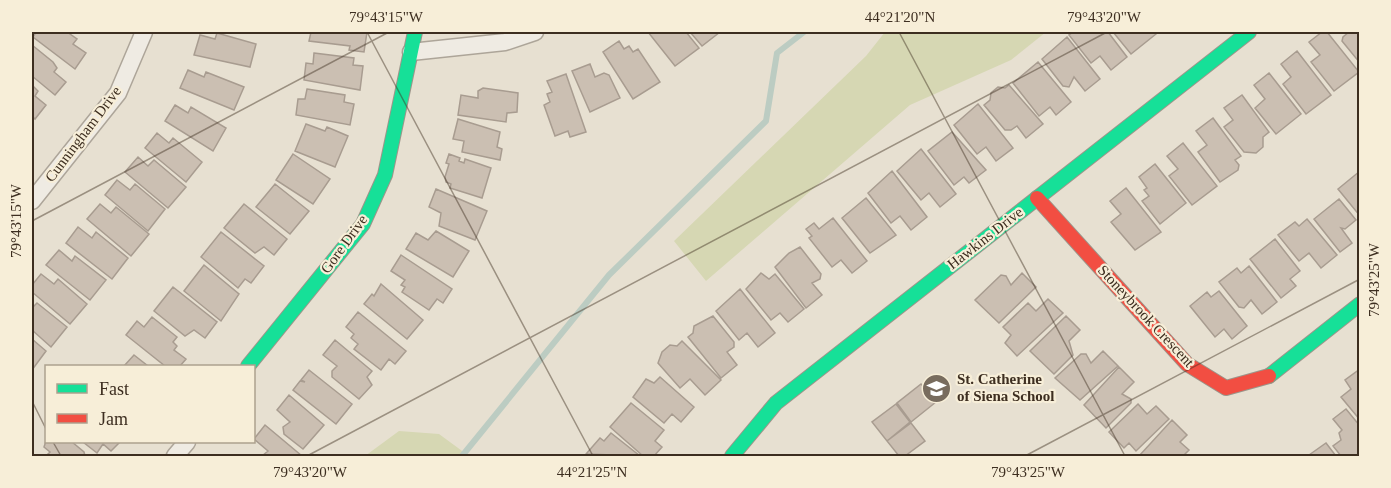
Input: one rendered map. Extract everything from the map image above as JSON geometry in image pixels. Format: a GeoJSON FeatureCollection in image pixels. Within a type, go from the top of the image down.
{"type":"FeatureCollection","features":[{"type":"Feature","properties":{"kind":"street","name":"Cunningham Drive"},"geometry":{"type":"LineString","coordinates":[[32,201],[118,93],[144,32]]}},
{"type":"Feature","properties":{"kind":"street","name":"Gore Drive"},"geometry":{"type":"LineString","coordinates":[[249,365],[363,224],[385,175],[415,32]]}},
{"type":"Feature","properties":{"kind":"street"},"geometry":{"type":"LineString","coordinates":[[411,52],[505,42],[535,32]]}},
{"type":"Feature","properties":{"kind":"street","name":"Hawkins Drive"},"geometry":{"type":"LineString","coordinates":[[732,456],[776,403],[1249,32]]}},
{"type":"Feature","properties":{"kind":"street","name":"Stoneybrook Crescent"},"geometry":{"type":"LineString","coordinates":[[1036,198],[1186,364],[1226,388],[1268,376],[1359,304]]}},
{"type":"Feature","properties":{"kind":"street"},"geometry":{"type":"LineString","coordinates":[[175,456],[185,443]]}},
{"type":"Feature","properties":{"kind":"green space"},"geometry":{"type":"Polygon","coordinates":[[[885,32],[1046,32],[1011,60],[910,105],[706,281],[674,241],[866,56],[885,32]]]}},
{"type":"Feature","properties":{"kind":"green space"},"geometry":{"type":"Polygon","coordinates":[[[399,431],[439,434],[469,456],[365,456],[399,431]]]}},
{"type":"Feature","properties":{"kind":"building"},"geometry":{"type":"Polygon","coordinates":[[[36,32],[67,32],[77,39],[73,44],[86,53],[75,69],[33,37],[36,32]]]}},
{"type":"Feature","properties":{"kind":"building"},"geometry":{"type":"Polygon","coordinates":[[[311,32],[367,32],[364,52],[349,50],[350,46],[309,41],[311,32]]]}},
{"type":"Feature","properties":{"kind":"building"},"geometry":{"type":"Polygon","coordinates":[[[648,32],[686,32],[699,48],[675,66],[648,32]]]}},
{"type":"Feature","properties":{"kind":"building"},"geometry":{"type":"Polygon","coordinates":[[[690,32],[720,32],[702,46],[690,32]]]}},
{"type":"Feature","properties":{"kind":"building"},"geometry":{"type":"Polygon","coordinates":[[[1073,32],[1108,32],[1127,57],[1111,70],[1100,56],[1091,63],[1069,35],[1073,32]]]}},
{"type":"Feature","properties":{"kind":"building"},"geometry":{"type":"Polygon","coordinates":[[[1113,32],[1154,32],[1156,34],[1131,54],[1113,32]]]}},
{"type":"Feature","properties":{"kind":"building"},"geometry":{"type":"Polygon","coordinates":[[[1322,32],[1327,32],[1359,72],[1334,91],[1311,62],[1320,55],[1309,42],[1322,32]]]}},
{"type":"Feature","properties":{"kind":"building"},"geometry":{"type":"Polygon","coordinates":[[[1349,32],[1360,32],[1360,63],[1342,41],[1349,32]]]}},
{"type":"Feature","properties":{"kind":"building"},"geometry":{"type":"Polygon","coordinates":[[[217,33],[256,44],[250,67],[194,55],[200,35],[215,39],[217,33]]]}},
{"type":"Feature","properties":{"kind":"building"},"geometry":{"type":"Polygon","coordinates":[[[1067,37],[1100,79],[1085,91],[1074,77],[1069,87],[1063,86],[1042,59],[1067,37]]]}},
{"type":"Feature","properties":{"kind":"building"},"geometry":{"type":"Polygon","coordinates":[[[619,41],[624,49],[629,46],[633,52],[638,49],[660,82],[633,99],[603,52],[619,41]]]}},
{"type":"Feature","properties":{"kind":"building"},"geometry":{"type":"Polygon","coordinates":[[[32,45],[53,62],[57,68],[54,72],[66,82],[55,95],[32,76],[32,45]]]}},
{"type":"Feature","properties":{"kind":"building"},"geometry":{"type":"Polygon","coordinates":[[[1297,51],[1331,95],[1306,114],[1283,84],[1291,77],[1281,64],[1297,51]]]}},
{"type":"Feature","properties":{"kind":"building"},"geometry":{"type":"Polygon","coordinates":[[[314,53],[354,58],[353,65],[363,66],[360,90],[304,80],[306,63],[313,64],[314,53]]]}},
{"type":"Feature","properties":{"kind":"building"},"geometry":{"type":"Polygon","coordinates":[[[1038,62],[1071,102],[1056,115],[1050,107],[1039,116],[1013,83],[1038,62]]]}},
{"type":"Feature","properties":{"kind":"building"},"geometry":{"type":"Polygon","coordinates":[[[590,64],[595,77],[604,73],[609,75],[620,98],[590,112],[572,71],[590,64]]]}},
{"type":"Feature","properties":{"kind":"building"},"geometry":{"type":"Polygon","coordinates":[[[188,70],[204,77],[206,72],[244,87],[234,110],[180,88],[188,70]]]}},
{"type":"Feature","properties":{"kind":"building"},"geometry":{"type":"Polygon","coordinates":[[[1269,73],[1301,114],[1276,134],[1255,108],[1265,99],[1254,85],[1269,73]]]}},
{"type":"Feature","properties":{"kind":"building"},"geometry":{"type":"Polygon","coordinates":[[[566,74],[586,132],[570,137],[568,131],[555,136],[544,105],[550,102],[547,94],[552,92],[547,81],[566,74]]]}},
{"type":"Feature","properties":{"kind":"building"},"geometry":{"type":"Polygon","coordinates":[[[32,85],[38,91],[35,96],[46,105],[35,119],[32,116],[32,85]]]}},
{"type":"Feature","properties":{"kind":"building"},"geometry":{"type":"Polygon","coordinates":[[[1009,85],[1043,124],[1026,138],[1017,126],[1011,130],[1005,130],[984,105],[990,100],[991,93],[998,87],[1005,88],[1009,85]]]}},
{"type":"Feature","properties":{"kind":"building"},"geometry":{"type":"Polygon","coordinates":[[[483,88],[518,93],[517,112],[507,113],[506,122],[458,115],[461,95],[478,98],[478,91],[483,88]]]}},
{"type":"Feature","properties":{"kind":"building"},"geometry":{"type":"Polygon","coordinates":[[[307,89],[345,95],[344,102],[354,104],[350,125],[296,115],[298,99],[305,99],[307,89]]]}},
{"type":"Feature","properties":{"kind":"building"},"geometry":{"type":"Polygon","coordinates":[[[1242,95],[1269,132],[1263,137],[1263,147],[1256,153],[1244,152],[1224,127],[1233,120],[1224,108],[1242,95]]]}},
{"type":"Feature","properties":{"kind":"building"},"geometry":{"type":"Polygon","coordinates":[[[978,104],[1013,148],[996,161],[986,147],[977,154],[954,125],[978,104]]]}},
{"type":"Feature","properties":{"kind":"building"},"geometry":{"type":"Polygon","coordinates":[[[175,105],[188,113],[191,107],[226,128],[213,151],[165,121],[175,105]]]}},
{"type":"Feature","properties":{"kind":"building"},"geometry":{"type":"Polygon","coordinates":[[[1213,118],[1241,156],[1235,160],[1239,165],[1238,170],[1220,182],[1198,152],[1207,145],[1196,131],[1213,118]]]}},
{"type":"Feature","properties":{"kind":"building"},"geometry":{"type":"Polygon","coordinates":[[[458,119],[500,132],[497,147],[502,149],[500,160],[462,152],[464,141],[453,139],[458,119]]]}},
{"type":"Feature","properties":{"kind":"building"},"geometry":{"type":"Polygon","coordinates":[[[306,124],[325,131],[327,127],[348,136],[335,167],[295,151],[306,124]]]}},
{"type":"Feature","properties":{"kind":"building"},"geometry":{"type":"Polygon","coordinates":[[[952,132],[986,170],[969,183],[964,177],[954,185],[928,151],[952,132]]]}},
{"type":"Feature","properties":{"kind":"building"},"geometry":{"type":"Polygon","coordinates":[[[157,133],[169,143],[173,138],[202,162],[186,182],[145,148],[157,133]]]}},
{"type":"Feature","properties":{"kind":"building"},"geometry":{"type":"Polygon","coordinates":[[[1183,143],[1217,186],[1192,205],[1169,176],[1178,169],[1167,156],[1183,143]]]}},
{"type":"Feature","properties":{"kind":"building"},"geometry":{"type":"Polygon","coordinates":[[[921,149],[956,194],[940,207],[929,193],[921,200],[897,171],[921,149]]]}},
{"type":"Feature","properties":{"kind":"building"},"geometry":{"type":"Polygon","coordinates":[[[293,154],[330,179],[313,204],[276,180],[293,154]]]}},
{"type":"Feature","properties":{"kind":"building"},"geometry":{"type":"Polygon","coordinates":[[[449,154],[460,158],[459,161],[464,163],[465,159],[491,168],[482,198],[450,188],[451,184],[446,182],[445,177],[449,154]]]}},
{"type":"Feature","properties":{"kind":"building"},"geometry":{"type":"Polygon","coordinates":[[[138,157],[148,166],[154,160],[186,187],[168,208],[125,172],[138,157]]]}},
{"type":"Feature","properties":{"kind":"building"},"geometry":{"type":"Polygon","coordinates":[[[1155,164],[1186,203],[1160,224],[1142,201],[1149,196],[1144,190],[1147,188],[1139,177],[1155,164]]]}},
{"type":"Feature","properties":{"kind":"building"},"geometry":{"type":"Polygon","coordinates":[[[892,171],[927,217],[911,230],[900,216],[891,223],[868,193],[892,171]]]}},
{"type":"Feature","properties":{"kind":"building"},"geometry":{"type":"Polygon","coordinates":[[[1360,171],[1360,216],[1338,189],[1360,171]]]}},
{"type":"Feature","properties":{"kind":"building"},"geometry":{"type":"Polygon","coordinates":[[[117,180],[130,190],[135,184],[165,209],[148,231],[105,195],[117,180]]]}},
{"type":"Feature","properties":{"kind":"building"},"geometry":{"type":"Polygon","coordinates":[[[275,184],[309,211],[290,234],[256,207],[275,184]]]}},
{"type":"Feature","properties":{"kind":"building"},"geometry":{"type":"Polygon","coordinates":[[[1126,188],[1161,232],[1135,250],[1111,222],[1121,214],[1110,201],[1126,188]]]}},
{"type":"Feature","properties":{"kind":"building"},"geometry":{"type":"Polygon","coordinates":[[[436,189],[487,211],[475,240],[439,226],[441,213],[429,207],[436,189]]]}},
{"type":"Feature","properties":{"kind":"building"},"geometry":{"type":"Polygon","coordinates":[[[866,198],[896,235],[870,253],[842,218],[866,198]]]}},
{"type":"Feature","properties":{"kind":"building"},"geometry":{"type":"Polygon","coordinates":[[[1339,199],[1356,220],[1345,229],[1341,228],[1352,243],[1340,252],[1314,219],[1339,199]]]}},
{"type":"Feature","properties":{"kind":"building"},"geometry":{"type":"Polygon","coordinates":[[[100,204],[111,213],[116,207],[149,234],[131,256],[87,219],[100,204]]]}},
{"type":"Feature","properties":{"kind":"building"},"geometry":{"type":"Polygon","coordinates":[[[244,204],[287,239],[274,255],[264,247],[255,253],[224,228],[244,204]]]}},
{"type":"Feature","properties":{"kind":"building"},"geometry":{"type":"Polygon","coordinates":[[[833,218],[867,261],[852,273],[841,260],[832,267],[809,238],[812,236],[806,229],[814,223],[819,229],[833,218]]]}},
{"type":"Feature","properties":{"kind":"building"},"geometry":{"type":"Polygon","coordinates":[[[1307,219],[1337,255],[1321,268],[1309,253],[1299,261],[1278,235],[1295,222],[1299,226],[1307,219]]]}},
{"type":"Feature","properties":{"kind":"building"},"geometry":{"type":"Polygon","coordinates":[[[78,227],[92,238],[96,232],[128,258],[112,279],[66,243],[78,227]]]}},
{"type":"Feature","properties":{"kind":"building"},"geometry":{"type":"Polygon","coordinates":[[[436,231],[469,251],[453,277],[406,249],[416,233],[428,240],[436,231]]]}},
{"type":"Feature","properties":{"kind":"building"},"geometry":{"type":"Polygon","coordinates":[[[221,232],[264,266],[251,283],[245,279],[238,288],[201,257],[221,232]]]}},
{"type":"Feature","properties":{"kind":"building"},"geometry":{"type":"Polygon","coordinates":[[[1275,239],[1300,271],[1290,279],[1296,286],[1281,298],[1250,259],[1275,239]]]}},
{"type":"Feature","properties":{"kind":"building"},"geometry":{"type":"Polygon","coordinates":[[[800,247],[821,274],[820,279],[812,283],[822,295],[806,308],[775,267],[789,253],[800,247]]]}},
{"type":"Feature","properties":{"kind":"building"},"geometry":{"type":"Polygon","coordinates":[[[59,250],[72,261],[75,256],[106,280],[90,300],[46,265],[59,250]]]}},
{"type":"Feature","properties":{"kind":"building"},"geometry":{"type":"Polygon","coordinates":[[[401,255],[452,289],[443,303],[437,299],[429,310],[402,292],[405,287],[401,285],[405,280],[391,271],[401,255]]]}},
{"type":"Feature","properties":{"kind":"building"},"geometry":{"type":"Polygon","coordinates":[[[204,265],[239,294],[221,321],[184,291],[204,265]]]}},
{"type":"Feature","properties":{"kind":"building"},"geometry":{"type":"Polygon","coordinates":[[[1249,266],[1277,302],[1262,314],[1251,300],[1244,308],[1239,307],[1219,282],[1237,268],[1241,273],[1249,266]]]}},
{"type":"Feature","properties":{"kind":"building"},"geometry":{"type":"Polygon","coordinates":[[[761,273],[769,279],[775,274],[804,309],[788,322],[780,313],[771,320],[746,289],[761,273]]]}},
{"type":"Feature","properties":{"kind":"building"},"geometry":{"type":"Polygon","coordinates":[[[1022,273],[1036,287],[999,323],[975,300],[1001,275],[1006,276],[1011,285],[1022,273]]]}},
{"type":"Feature","properties":{"kind":"building"},"geometry":{"type":"Polygon","coordinates":[[[41,274],[54,284],[58,279],[87,304],[70,324],[32,292],[32,285],[41,274]]]}},
{"type":"Feature","properties":{"kind":"building"},"geometry":{"type":"Polygon","coordinates":[[[381,284],[423,320],[407,339],[364,304],[372,294],[374,296],[381,284]]]}},
{"type":"Feature","properties":{"kind":"building"},"geometry":{"type":"Polygon","coordinates":[[[173,287],[217,322],[205,338],[194,330],[185,336],[154,311],[173,287]]]}},
{"type":"Feature","properties":{"kind":"building"},"geometry":{"type":"Polygon","coordinates":[[[740,289],[775,333],[758,347],[747,333],[739,340],[716,311],[740,289]]]}},
{"type":"Feature","properties":{"kind":"building"},"geometry":{"type":"Polygon","coordinates":[[[1219,291],[1247,326],[1232,339],[1224,329],[1215,337],[1190,306],[1207,292],[1211,297],[1219,291]]]}},
{"type":"Feature","properties":{"kind":"building"},"geometry":{"type":"Polygon","coordinates":[[[1048,299],[1063,313],[1017,356],[1005,343],[1011,335],[1003,327],[1028,303],[1036,311],[1048,299]]]}},
{"type":"Feature","properties":{"kind":"building"},"geometry":{"type":"Polygon","coordinates":[[[37,303],[67,327],[51,347],[32,330],[32,305],[33,307],[37,303]]]}},
{"type":"Feature","properties":{"kind":"building"},"geometry":{"type":"Polygon","coordinates":[[[358,312],[406,351],[395,364],[389,359],[381,370],[354,349],[358,344],[351,338],[354,334],[346,327],[358,312]]]}},
{"type":"Feature","properties":{"kind":"building"},"geometry":{"type":"Polygon","coordinates":[[[713,316],[734,342],[734,347],[727,352],[737,365],[721,378],[688,337],[693,333],[694,326],[713,316]]]}},
{"type":"Feature","properties":{"kind":"building"},"geometry":{"type":"Polygon","coordinates":[[[1066,316],[1080,330],[1069,341],[1073,355],[1054,374],[1030,351],[1066,316]]]}},
{"type":"Feature","properties":{"kind":"building"},"geometry":{"type":"Polygon","coordinates":[[[152,317],[177,337],[173,342],[177,346],[174,350],[186,359],[181,365],[164,365],[126,335],[137,321],[144,327],[152,317]]]}},
{"type":"Feature","properties":{"kind":"building"},"geometry":{"type":"Polygon","coordinates":[[[32,339],[46,351],[32,370],[32,339]]]}},
{"type":"Feature","properties":{"kind":"building"},"geometry":{"type":"Polygon","coordinates":[[[335,340],[372,371],[367,377],[372,385],[359,399],[332,377],[332,371],[337,366],[323,355],[335,340]]]}},
{"type":"Feature","properties":{"kind":"building"},"geometry":{"type":"Polygon","coordinates":[[[682,341],[721,380],[705,395],[690,379],[680,388],[658,363],[662,352],[670,345],[677,346],[682,341]]]}},
{"type":"Feature","properties":{"kind":"building"},"geometry":{"type":"Polygon","coordinates":[[[1103,351],[1118,366],[1080,400],[1055,378],[1081,354],[1086,354],[1091,363],[1103,351]]]}},
{"type":"Feature","properties":{"kind":"building"},"geometry":{"type":"Polygon","coordinates":[[[134,355],[147,365],[125,365],[134,355]]]}},
{"type":"Feature","properties":{"kind":"building"},"geometry":{"type":"Polygon","coordinates":[[[1119,367],[1134,382],[1122,394],[1131,399],[1131,403],[1106,428],[1084,405],[1119,367]]]}},
{"type":"Feature","properties":{"kind":"building"},"geometry":{"type":"Polygon","coordinates":[[[1360,369],[1360,420],[1341,397],[1351,389],[1345,380],[1360,369]]]}},
{"type":"Feature","properties":{"kind":"building"},"geometry":{"type":"Polygon","coordinates":[[[309,370],[352,404],[336,424],[293,390],[300,381],[305,382],[301,380],[309,370]]]}},
{"type":"Feature","properties":{"kind":"building"},"geometry":{"type":"Polygon","coordinates":[[[660,377],[694,407],[681,422],[672,414],[664,423],[633,397],[646,379],[654,383],[660,377]]]}},
{"type":"Feature","properties":{"kind":"building"},"geometry":{"type":"Polygon","coordinates":[[[921,384],[936,402],[911,422],[897,403],[921,384]]]}},
{"type":"Feature","properties":{"kind":"building"},"geometry":{"type":"Polygon","coordinates":[[[289,395],[324,425],[303,449],[284,434],[283,427],[290,422],[277,410],[289,395]]]}},
{"type":"Feature","properties":{"kind":"building"},"geometry":{"type":"Polygon","coordinates":[[[631,403],[664,430],[655,441],[662,447],[654,456],[643,456],[610,427],[631,403]]]}},
{"type":"Feature","properties":{"kind":"building"},"geometry":{"type":"Polygon","coordinates":[[[896,404],[910,422],[887,441],[872,422],[896,404]]]}},
{"type":"Feature","properties":{"kind":"building"},"geometry":{"type":"Polygon","coordinates":[[[1138,404],[1147,414],[1156,406],[1169,419],[1136,451],[1129,443],[1124,448],[1109,432],[1138,404]]]}},
{"type":"Feature","properties":{"kind":"building"},"geometry":{"type":"Polygon","coordinates":[[[1346,409],[1360,426],[1360,456],[1341,456],[1333,446],[1341,440],[1339,433],[1342,430],[1333,419],[1346,409]]]}},
{"type":"Feature","properties":{"kind":"building"},"geometry":{"type":"Polygon","coordinates":[[[1172,420],[1187,435],[1180,442],[1189,450],[1183,456],[1139,456],[1172,420]]]}},
{"type":"Feature","properties":{"kind":"building"},"geometry":{"type":"Polygon","coordinates":[[[911,423],[925,441],[905,456],[899,456],[887,441],[911,423]]]}},
{"type":"Feature","properties":{"kind":"building"},"geometry":{"type":"Polygon","coordinates":[[[265,425],[302,456],[262,456],[268,451],[255,438],[265,425]]]}},
{"type":"Feature","properties":{"kind":"building"},"geometry":{"type":"Polygon","coordinates":[[[611,433],[640,456],[586,454],[600,438],[604,441],[611,433]]]}},
{"type":"Feature","properties":{"kind":"building"},"geometry":{"type":"Polygon","coordinates":[[[45,443],[73,443],[84,452],[85,456],[46,456],[50,452],[44,447],[45,443]]]}},
{"type":"Feature","properties":{"kind":"building"},"geometry":{"type":"Polygon","coordinates":[[[84,443],[119,443],[111,451],[103,444],[97,453],[84,443]]]}},
{"type":"Feature","properties":{"kind":"building"},"geometry":{"type":"Polygon","coordinates":[[[1326,443],[1336,456],[1309,455],[1326,443]]]}},
{"type":"Feature","properties":{"kind":"waterway"},"geometry":{"type":"LineString","coordinates":[[462,456],[609,275],[766,121],[777,53],[804,32]]}},
{"type":"Feature","properties":{"kind":"traffic: fast"},"geometry":{"type":"LineString","coordinates":[[249,365],[363,224],[385,175],[415,32]]}},
{"type":"Feature","properties":{"kind":"traffic: fast"},"geometry":{"type":"LineString","coordinates":[[732,456],[776,403],[1249,32]]}},
{"type":"Feature","properties":{"kind":"traffic: fast"},"geometry":{"type":"LineString","coordinates":[[1269,376],[1360,304]]}},
{"type":"Feature","properties":{"kind":"traffic: jam"},"geometry":{"type":"LineString","coordinates":[[1037,198],[1187,364],[1226,388],[1269,376]]}},
{"type":"Feature","properties":{"kind":"place","name":"St. Catherine of Siena School"},"geometry":{"type":"Point","coordinates":[936,388]}}]}
